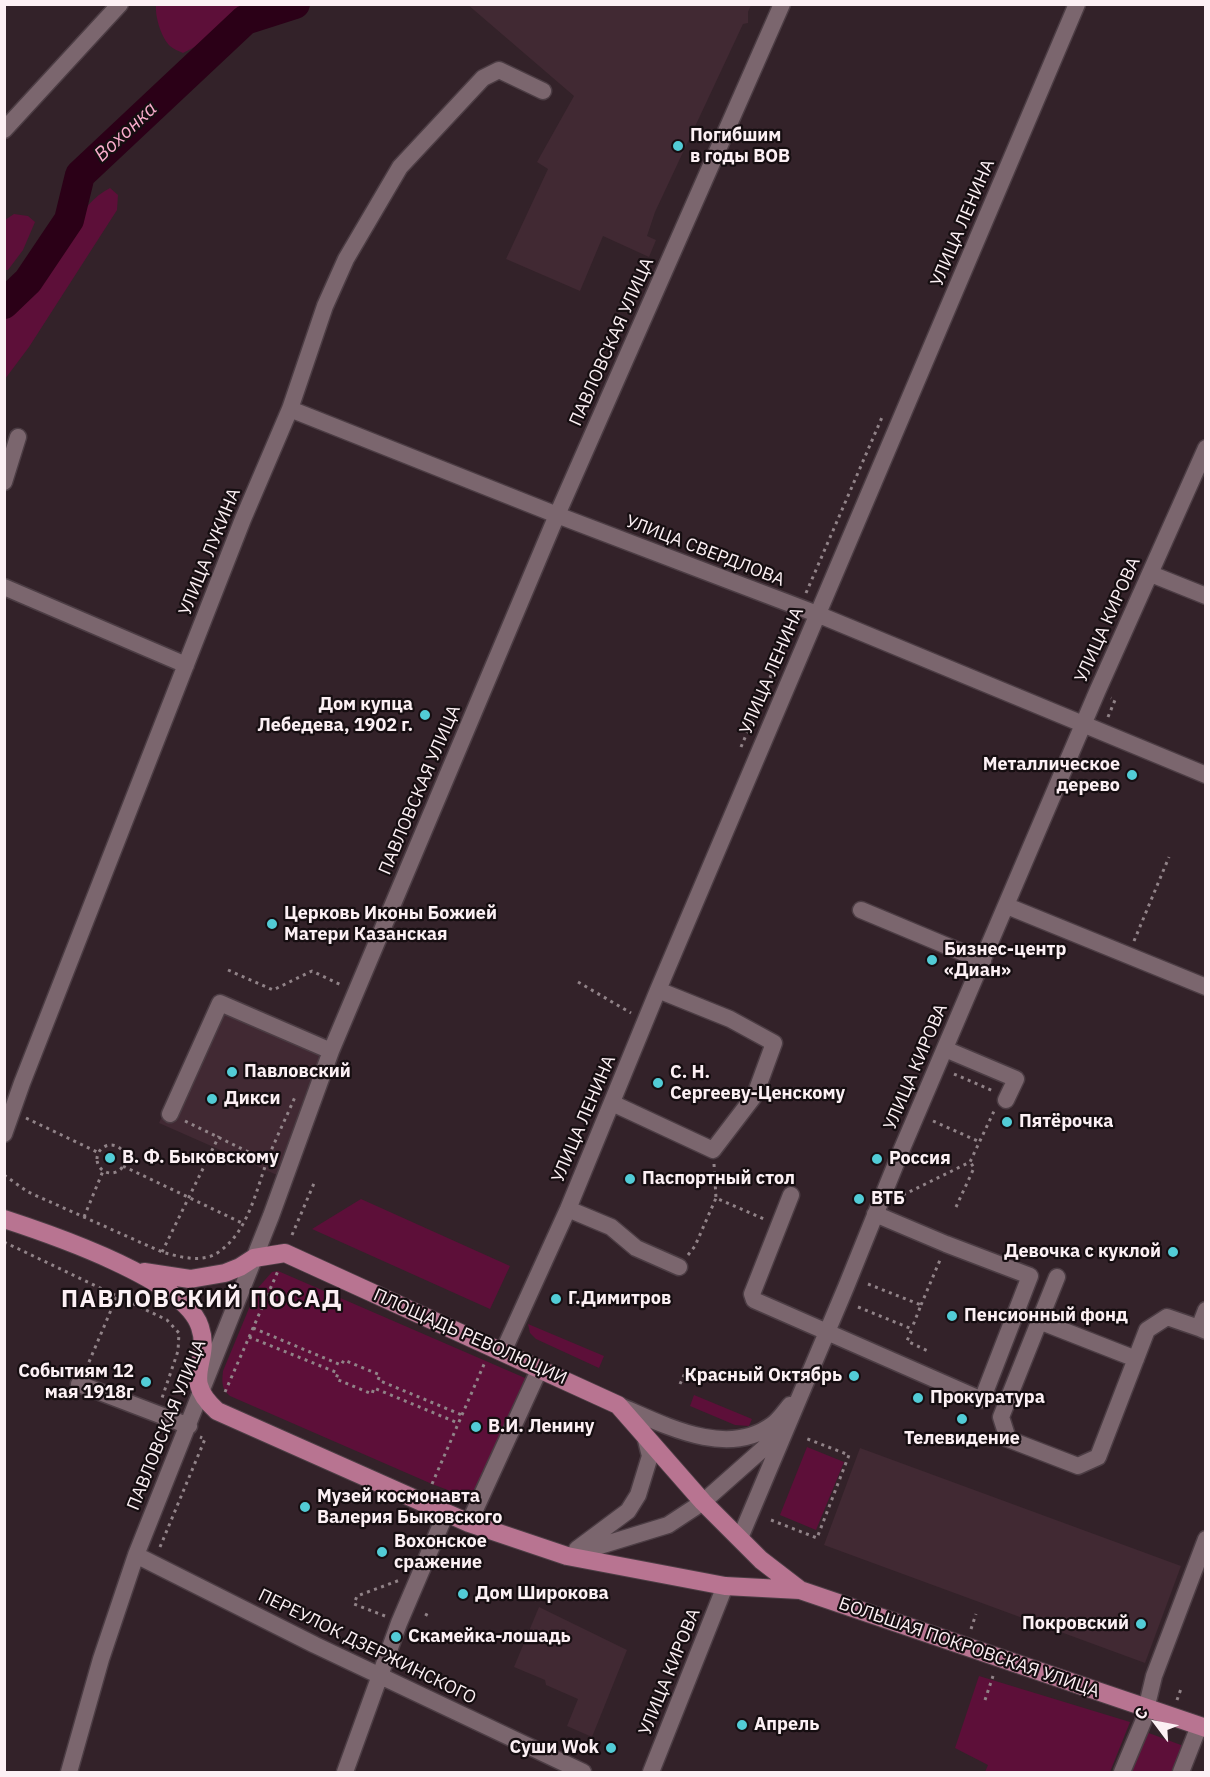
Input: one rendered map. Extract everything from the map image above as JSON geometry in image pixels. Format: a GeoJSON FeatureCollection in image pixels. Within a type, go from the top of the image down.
{"type":"FeatureCollection","features":[{"type":"Feature","properties":{"kind":"main road"},"geometry":{"type":"LineString","coordinates":[[4,1219],[52,1234],[135,1271],[193,1312],[201,1328],[202,1345],[196,1379],[208,1403],[217,1411],[469,1523],[567,1556],[725,1586],[800,1590]]}},
{"type":"Feature","properties":{"kind":"main road","name":"ПЛОЩАДЬ РЕВОЛЮЦИИ"},"geometry":{"type":"LineString","coordinates":[[135,1271],[190,1279],[225,1273],[254,1258],[285,1253],[618,1405],[703,1502],[761,1560],[800,1590]]}},
{"type":"Feature","properties":{"kind":"main road","name":"БОЛЬШАЯ ПОКРОВСКАЯ УЛИЦА"},"geometry":{"type":"LineString","coordinates":[[800,1590],[1202,1727]]}},
{"type":"Feature","properties":{"kind":"street"},"geometry":{"type":"LineString","coordinates":[[4,130],[120,4]]}},
{"type":"Feature","properties":{"kind":"street","name":"ПАВЛОВСКАЯ УЛИЦА"},"geometry":{"type":"LineString","coordinates":[[69,1773],[101,1659],[136,1555],[271,1216],[331,1051],[557,515],[782,4]]}},
{"type":"Feature","properties":{"kind":"street","name":"УЛИЦА ЛЕНИНА"},"geometry":{"type":"LineString","coordinates":[[503,1352],[568,1209],[658,990],[1077,4]]}},
{"type":"Feature","properties":{"kind":"street","name":"УЛИЦА ЛУКИНА"},"geometry":{"type":"LineString","coordinates":[[4,1134],[243,519],[290,409],[325,306],[342,268],[400,167],[483,78],[499,70],[543,90]]}},
{"type":"Feature","properties":{"kind":"street","name":"УЛИЦА СВЕРДЛОВА"},"geometry":{"type":"LineString","coordinates":[[290,409],[557,515],[818,614],[1206,775]]}},
{"type":"Feature","properties":{"kind":"street"},"geometry":{"type":"LineString","coordinates":[[4,482],[18,437]]}},
{"type":"Feature","properties":{"kind":"street","name":"УЛИЦА КИРОВА"},"geometry":{"type":"LineString","coordinates":[[740,1538],[982,961],[1206,448]]}},
{"type":"Feature","properties":{"kind":"street"},"geometry":{"type":"LineString","coordinates":[[1151,573],[1206,596]]}},
{"type":"Feature","properties":{"kind":"street"},"geometry":{"type":"LineString","coordinates":[[4,587],[186,665]]}},
{"type":"Feature","properties":{"kind":"street"},"geometry":{"type":"LineString","coordinates":[[1007,906],[1206,987]]}},
{"type":"Feature","properties":{"kind":"street"},"geometry":{"type":"LineString","coordinates":[[861,910],[982,961]]}},
{"type":"Feature","properties":{"kind":"street"},"geometry":{"type":"LineString","coordinates":[[612,1103],[713,1149],[754,1095],[774,1043],[730,1019],[658,990]]}},
{"type":"Feature","properties":{"kind":"street"},"geometry":{"type":"LineString","coordinates":[[170,1114],[220,1003],[331,1051]]}},
{"type":"Feature","properties":{"kind":"street"},"geometry":{"type":"LineString","coordinates":[[945,1049],[1016,1079],[1002,1098]]}},
{"type":"Feature","properties":{"kind":"street"},"geometry":{"type":"LineString","coordinates":[[791,1195],[754,1299],[982,1400],[1030,1276],[875,1214]]}},
{"type":"Feature","properties":{"kind":"street"},"geometry":{"type":"LineString","coordinates":[[568,1209],[611,1227],[636,1248],[679,1267]]}},
{"type":"Feature","properties":{"kind":"street"},"geometry":{"type":"LineString","coordinates":[[1057,1277],[1001,1417],[1008,1439],[1078,1466],[1098,1457],[1147,1330],[1167,1317],[1202,1330],[1206,1310]]}},
{"type":"Feature","properties":{"kind":"street"},"geometry":{"type":"LineString","coordinates":[[1039,1321],[1136,1359]]}},
{"type":"Feature","properties":{"kind":"street"},"geometry":{"type":"LineString","coordinates":[[469,1523],[540,1368]]}},
{"type":"Feature","properties":{"kind":"street"},"geometry":{"type":"LineString","coordinates":[[79,1384],[157,1413],[188,1429]]}},
{"type":"Feature","properties":{"kind":"street","name":"ПЛОЩАДЬ РЕВОЛЮЦИИ"},"geometry":{"type":"LineString","coordinates":[[618,1405],[676,1429],[727,1441],[754,1435],[772,1425],[801,1393]]}},
{"type":"Feature","properties":{"kind":"street"},"geometry":{"type":"LineString","coordinates":[[567,1556],[668,1525],[703,1502],[785,1430]]}},
{"type":"Feature","properties":{"kind":"street"},"geometry":{"type":"LineString","coordinates":[[567,1556],[628,1511],[638,1495],[650,1456],[645,1436]]}},
{"type":"Feature","properties":{"kind":"street"},"geometry":{"type":"LineString","coordinates":[[345,1773],[399,1623],[446,1513]]}},
{"type":"Feature","properties":{"kind":"street"},"geometry":{"type":"LineString","coordinates":[[1122,1773],[1143,1722],[1154,1676],[1206,1539]]}},
{"type":"Feature","properties":{"kind":"street","name":"ПЕРЕУЛОК ДЗЕРЖИНСКОГО"},"geometry":{"type":"LineString","coordinates":[[136,1555],[583,1773]]}},
{"type":"Feature","properties":{"kind":"street","name":"УЛИЦА КИРОВА"},"geometry":{"type":"LineString","coordinates":[[651,1773],[725,1586]]}},
{"type":"Feature","properties":{"kind":"street"},"geometry":{"type":"LineString","coordinates":[[1181,1773],[1202,1727]]}},
{"type":"Feature","properties":{"kind":"path"},"geometry":{"type":"LineString","coordinates":[[1128,955],[1169,857]]}},
{"type":"Feature","properties":{"kind":"path"},"geometry":{"type":"LineString","coordinates":[[228,970],[273,990],[312,971],[356,993]]}},
{"type":"Feature","properties":{"kind":"path"},"geometry":{"type":"LineString","coordinates":[[578,982],[631,1013]]}},
{"type":"Feature","properties":{"kind":"path"},"geometry":{"type":"LineString","coordinates":[[903,1195],[970,1162],[1002,1098],[954,1074]]}},
{"type":"Feature","properties":{"kind":"path"},"geometry":{"type":"LineString","coordinates":[[4,1174],[28,1192],[162,1252],[185,1258],[205,1257],[220,1252],[252,1208],[267,1161],[299,1088]]}},
{"type":"Feature","properties":{"kind":"path"},"geometry":{"type":"LineString","coordinates":[[13,1112],[98,1152]]}},
{"type":"Feature","properties":{"kind":"path"},"geometry":{"type":"LineString","coordinates":[[170,1114],[267,1161]]}},
{"type":"Feature","properties":{"kind":"path"},"geometry":{"type":"LineString","coordinates":[[933,1121],[980,1142]]}},
{"type":"Feature","properties":{"kind":"path"},"geometry":{"type":"LineString","coordinates":[[162,1252],[219,1136]]}},
{"type":"Feature","properties":{"kind":"path"},"geometry":{"type":"LineString","coordinates":[[110,1144],[117,1146],[123,1151],[125,1159],[123,1166],[118,1172],[103,1171],[96,1159],[98,1152],[102,1146],[110,1144]]}},
{"type":"Feature","properties":{"kind":"path"},"geometry":{"type":"LineString","coordinates":[[679,1267],[695,1246],[716,1198],[713,1149]]}},
{"type":"Feature","properties":{"kind":"path"},"geometry":{"type":"LineString","coordinates":[[956,1207],[974,1168],[970,1162]]}},
{"type":"Feature","properties":{"kind":"path"},"geometry":{"type":"LineString","coordinates":[[123,1166],[242,1223]]}},
{"type":"Feature","properties":{"kind":"path"},"geometry":{"type":"LineString","coordinates":[[84,1217],[103,1171]]}},
{"type":"Feature","properties":{"kind":"path"},"geometry":{"type":"LineString","coordinates":[[292,1234],[315,1181]]}},
{"type":"Feature","properties":{"kind":"path"},"geometry":{"type":"LineString","coordinates":[[716,1198],[779,1225]]}},
{"type":"Feature","properties":{"kind":"path"},"geometry":{"type":"LineString","coordinates":[[4,1242],[167,1320],[178,1333],[178,1351],[157,1413]]}},
{"type":"Feature","properties":{"kind":"path"},"geometry":{"type":"LineString","coordinates":[[928,1351],[907,1341],[946,1244]]}},
{"type":"Feature","properties":{"kind":"path"},"geometry":{"type":"LineString","coordinates":[[225,1392],[278,1271]]}},
{"type":"Feature","properties":{"kind":"path"},"geometry":{"type":"LineString","coordinates":[[868,1284],[921,1305]]}},
{"type":"Feature","properties":{"kind":"path"},"geometry":{"type":"LineString","coordinates":[[79,1384],[117,1296]]}},
{"type":"Feature","properties":{"kind":"path"},"geometry":{"type":"LineString","coordinates":[[858,1306],[912,1329]]}},
{"type":"Feature","properties":{"kind":"path"},"geometry":{"type":"LineString","coordinates":[[253,1328],[341,1365],[344,1360],[380,1375],[378,1380],[462,1415]]}},
{"type":"Feature","properties":{"kind":"path"},"geometry":{"type":"LineString","coordinates":[[249,1337],[338,1373],[336,1379],[345,1383],[372,1394],[374,1388],[458,1423]]}},
{"type":"Feature","properties":{"kind":"path"},"geometry":{"type":"LineString","coordinates":[[432,1484],[486,1360]]}},
{"type":"Feature","properties":{"kind":"path"},"geometry":{"type":"LineString","coordinates":[[680,1384],[685,1374]]}},
{"type":"Feature","properties":{"kind":"path"},"geometry":{"type":"LineString","coordinates":[[160,1547],[205,1439],[188,1429]]}},
{"type":"Feature","properties":{"kind":"path"},"geometry":{"type":"LineString","coordinates":[[771,1520],[817,1538],[849,1455],[805,1438]]}},
{"type":"Feature","properties":{"kind":"path"},"geometry":{"type":"LineString","coordinates":[[399,1623],[354,1604],[357,1596],[388,1586],[420,1570]]}},
{"type":"Feature","properties":{"kind":"path"},"geometry":{"type":"LineString","coordinates":[[424,1614],[429,1616]]}},
{"type":"Feature","properties":{"kind":"path"},"geometry":{"type":"LineString","coordinates":[[985,1700],[993,1676]]}},
{"type":"Feature","properties":{"kind":"shaded area"},"geometry":{"type":"Polygon","coordinates":[[[156,4],[254,5],[248,7],[208,40],[183,53],[171,47],[161,32],[156,4]]]}},
{"type":"Feature","properties":{"kind":"shaded area"},"geometry":{"type":"Polygon","coordinates":[[[467,4],[751,5],[748,12],[748,23],[743,24],[655,212],[647,236],[656,240],[649,257],[603,236],[580,291],[506,259],[548,169],[537,162],[574,96],[467,4]]]}},
{"type":"Feature","properties":{"kind":"shaded area"},"geometry":{"type":"Polygon","coordinates":[[[110,188],[118,195],[117,210],[29,347],[5,379],[5,313],[44,273],[89,204],[110,188]]]}},
{"type":"Feature","properties":{"kind":"shaded area"},"geometry":{"type":"Polygon","coordinates":[[[14,214],[28,216],[35,222],[23,250],[8,270],[5,270],[5,220],[14,214]]]}},
{"type":"Feature","properties":{"kind":"shaded area"},"geometry":{"type":"Polygon","coordinates":[[[214,995],[328,1041],[277,1175],[159,1123],[214,995]]]}},
{"type":"Feature","properties":{"kind":"shaded area"},"geometry":{"type":"Polygon","coordinates":[[[361,1199],[510,1266],[490,1309],[312,1229],[361,1199]]]}},
{"type":"Feature","properties":{"kind":"shaded area"},"geometry":{"type":"Polygon","coordinates":[[[278,1271],[532,1381],[477,1501],[432,1484],[230,1396],[225,1391],[223,1371],[257,1289],[272,1272],[278,1271]]]}},
{"type":"Feature","properties":{"kind":"shaded area"},"geometry":{"type":"Polygon","coordinates":[[[528,1324],[604,1356],[599,1368],[536,1339],[530,1333],[528,1324]]]}},
{"type":"Feature","properties":{"kind":"shaded area"},"geometry":{"type":"Polygon","coordinates":[[[694,1395],[752,1419],[749,1426],[735,1425],[690,1406],[694,1395]]]}},
{"type":"Feature","properties":{"kind":"shaded area"},"geometry":{"type":"Polygon","coordinates":[[[807,1447],[844,1462],[816,1530],[780,1515],[807,1447]]]}},
{"type":"Feature","properties":{"kind":"shaded area"},"geometry":{"type":"Polygon","coordinates":[[[860,1448],[1181,1566],[1145,1663],[824,1545],[860,1448]]]}},
{"type":"Feature","properties":{"kind":"shaded area"},"geometry":{"type":"Polygon","coordinates":[[[539,1607],[627,1650],[592,1737],[567,1726],[578,1699],[546,1685],[545,1680],[514,1667],[539,1607]]]}},
{"type":"Feature","properties":{"kind":"shaded area"},"geometry":{"type":"Polygon","coordinates":[[[979,1676],[1130,1722],[1110,1772],[985,1772],[988,1765],[955,1748],[979,1676]]]}},
{"type":"Feature","properties":{"kind":"shaded area"},"geometry":{"type":"Polygon","coordinates":[[[1146,1732],[1189,1748],[1180,1772],[1130,1772],[1146,1732]]]}},
{"type":"Feature","properties":{"kind":"waterway","name":"Вохонка"},"geometry":{"type":"LineString","coordinates":[[4,304],[28,281],[69,220],[80,175],[245,20],[295,4]]}},
{"type":"Feature","properties":{"kind":"place","name":"Погибшим в годы ВОВ"},"geometry":{"type":"Point","coordinates":[678,146]}},
{"type":"Feature","properties":{"kind":"place","name":"Дом купца Лебедева, 1902 г."},"geometry":{"type":"Point","coordinates":[425,715]}},
{"type":"Feature","properties":{"kind":"place","name":"Металлическое дерево"},"geometry":{"type":"Point","coordinates":[1132,775]}},
{"type":"Feature","properties":{"kind":"place","name":"Церковь Иконы Божией Матери Казанская"},"geometry":{"type":"Point","coordinates":[272,924]}},
{"type":"Feature","properties":{"kind":"place","name":"Бизнес-центр «Диан»"},"geometry":{"type":"Point","coordinates":[932,960]}},
{"type":"Feature","properties":{"kind":"place","name":"Павловский"},"geometry":{"type":"Point","coordinates":[232,1072]}},
{"type":"Feature","properties":{"kind":"place","name":"С. Н. Сергееву-Ценскому"},"geometry":{"type":"Point","coordinates":[658,1083]}},
{"type":"Feature","properties":{"kind":"place","name":"Дикси"},"geometry":{"type":"Point","coordinates":[212,1099]}},
{"type":"Feature","properties":{"kind":"place","name":"Пятёрочка"},"geometry":{"type":"Point","coordinates":[1007,1122]}},
{"type":"Feature","properties":{"kind":"place","name":"В. Ф. Быковскому"},"geometry":{"type":"Point","coordinates":[110,1158]}},
{"type":"Feature","properties":{"kind":"place","name":"Россия"},"geometry":{"type":"Point","coordinates":[877,1159]}},
{"type":"Feature","properties":{"kind":"place","name":"Паспортный стол"},"geometry":{"type":"Point","coordinates":[630,1179]}},
{"type":"Feature","properties":{"kind":"place","name":"ВТБ"},"geometry":{"type":"Point","coordinates":[859,1199]}},
{"type":"Feature","properties":{"kind":"place","name":"Девочка с куклой"},"geometry":{"type":"Point","coordinates":[1173,1252]}},
{"type":"Feature","properties":{"kind":"place","name":"Г.Димитров"},"geometry":{"type":"Point","coordinates":[556,1299]}},
{"type":"Feature","properties":{"kind":"place","name":"Пенсионный фонд"},"geometry":{"type":"Point","coordinates":[952,1316]}},
{"type":"Feature","properties":{"kind":"place","name":"Красный Октябрь"},"geometry":{"type":"Point","coordinates":[854,1376]}},
{"type":"Feature","properties":{"kind":"place","name":"Событиям 12 мая 1918г"},"geometry":{"type":"Point","coordinates":[146,1382]}},
{"type":"Feature","properties":{"kind":"place","name":"Прокуратура"},"geometry":{"type":"Point","coordinates":[918,1398]}},
{"type":"Feature","properties":{"kind":"place","name":"Телевидение"},"geometry":{"type":"Point","coordinates":[962,1419]}},
{"type":"Feature","properties":{"kind":"place","name":"В.И. Ленину"},"geometry":{"type":"Point","coordinates":[476,1427]}},
{"type":"Feature","properties":{"kind":"place","name":"Музей космонавта Валерия Быковского"},"geometry":{"type":"Point","coordinates":[305,1507]}},
{"type":"Feature","properties":{"kind":"place","name":"Вохонское сражение"},"geometry":{"type":"Point","coordinates":[382,1552]}},
{"type":"Feature","properties":{"kind":"place","name":"Дом Широкова"},"geometry":{"type":"Point","coordinates":[463,1594]}},
{"type":"Feature","properties":{"kind":"place","name":"Покровский"},"geometry":{"type":"Point","coordinates":[1141,1624]}},
{"type":"Feature","properties":{"kind":"place","name":"Скамейка-лошадь"},"geometry":{"type":"Point","coordinates":[396,1637]}},
{"type":"Feature","properties":{"kind":"place","name":"Апрель"},"geometry":{"type":"Point","coordinates":[742,1725]}},
{"type":"Feature","properties":{"kind":"place","name":"Суши Wok"},"geometry":{"type":"Point","coordinates":[611,1748]}},
{"type":"Feature","properties":{"kind":"district","name":"ПАВЛОВСКИЙ ПОСАД"},"geometry":{"type":"Point","coordinates":[202,1300]}}]}
